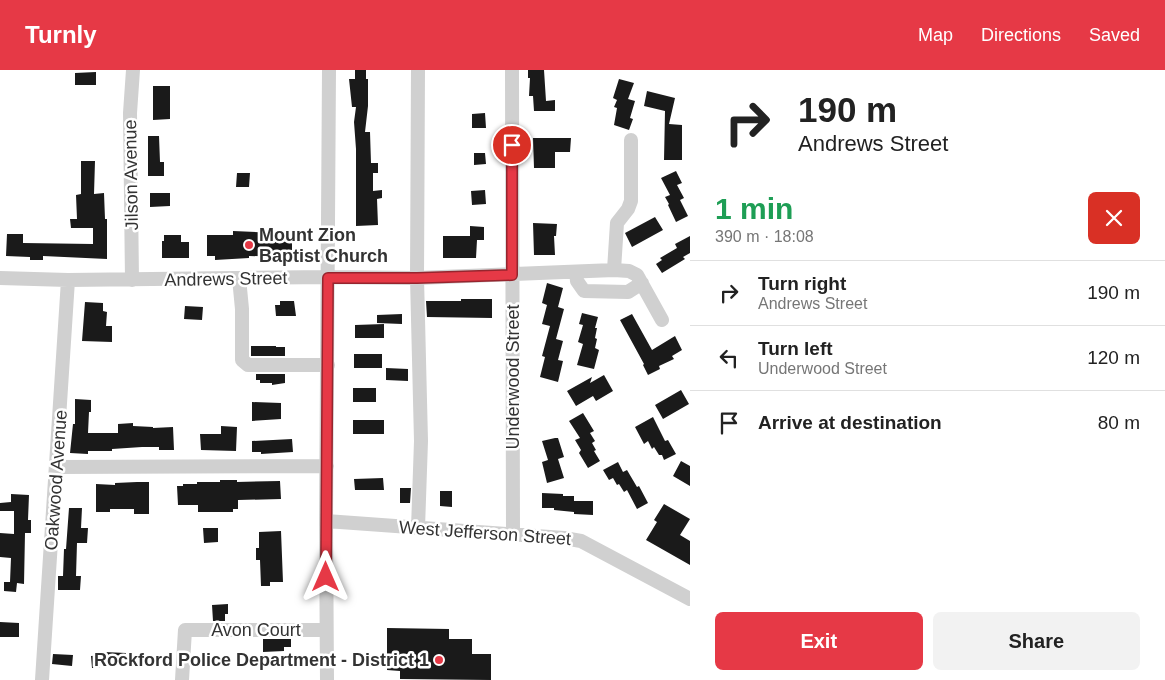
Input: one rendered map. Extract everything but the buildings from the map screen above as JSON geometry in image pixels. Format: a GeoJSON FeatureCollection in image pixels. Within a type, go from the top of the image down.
{"type":"FeatureCollection","features":[{"type":"Feature","properties":{"kind":"street","name":"Jilson Avenue"},"geometry":{"type":"LineString","coordinates":[[132,280],[130,114],[133,70]]}},
{"type":"Feature","properties":{"kind":"street"},"geometry":{"type":"LineString","coordinates":[[327,680],[326,521],[329,70]]}},
{"type":"Feature","properties":{"kind":"street"},"geometry":{"type":"LineString","coordinates":[[418,70],[417,278],[421,441],[418,528]]}},
{"type":"Feature","properties":{"kind":"street","name":"Underwood Street"},"geometry":{"type":"LineString","coordinates":[[512,70],[513,535]]}},
{"type":"Feature","properties":{"kind":"street"},"geometry":{"type":"LineString","coordinates":[[614,270],[616,223],[628,209],[631,201],[631,140]]}},
{"type":"Feature","properties":{"kind":"street","name":"Andrews Street"},"geometry":{"type":"LineString","coordinates":[[0,278],[132,280],[417,278],[614,270],[629,271],[637,275],[642,284]]}},
{"type":"Feature","properties":{"kind":"street"},"geometry":{"type":"LineString","coordinates":[[576,272],[577,281],[584,291],[628,292],[642,284],[662,320]]}},
{"type":"Feature","properties":{"kind":"street"},"geometry":{"type":"LineString","coordinates":[[239,278],[242,310],[242,360],[248,365],[328,365]]}},
{"type":"Feature","properties":{"kind":"street","name":"Oakwood Avenue"},"geometry":{"type":"LineString","coordinates":[[42,680],[68,280]]}},
{"type":"Feature","properties":{"kind":"street"},"geometry":{"type":"LineString","coordinates":[[57,467],[327,466]]}},
{"type":"Feature","properties":{"kind":"street","name":"West Jefferson Street"},"geometry":{"type":"LineString","coordinates":[[326,521],[581,541],[690,599]]}},
{"type":"Feature","properties":{"kind":"street","name":"Avon Court"},"geometry":{"type":"LineString","coordinates":[[182,680],[185,630],[326,630]]}},
{"type":"Feature","properties":{"kind":"place","name":"Mount Zion Baptist Church"},"geometry":{"type":"Point","coordinates":[249,245]}},
{"type":"Feature","properties":{"kind":"place","name":"Rockford Police Department - District 1"},"geometry":{"type":"Point","coordinates":[439,660]}},
{"type":"Feature","properties":{"kind":"route"},"geometry":{"type":"LineString","coordinates":[[326,577],[328,278],[512,275],[512,145]]}}]}
